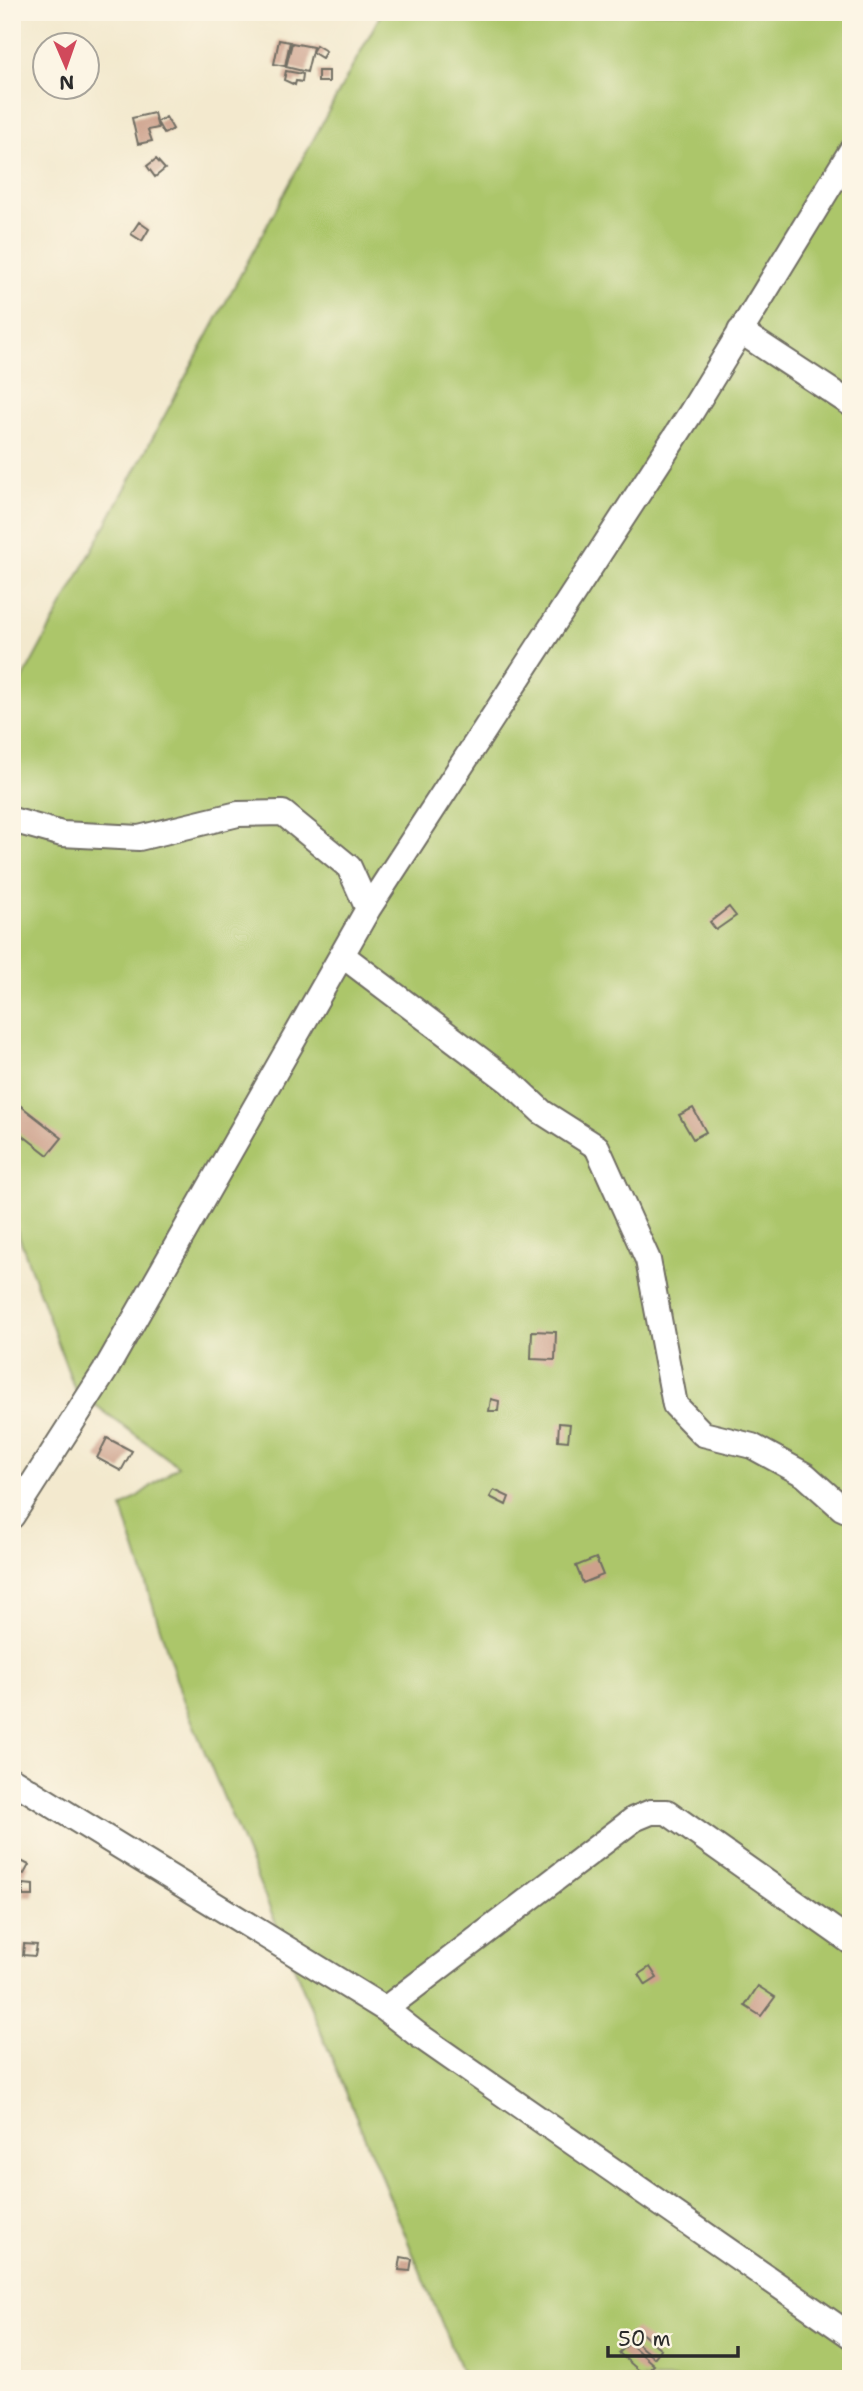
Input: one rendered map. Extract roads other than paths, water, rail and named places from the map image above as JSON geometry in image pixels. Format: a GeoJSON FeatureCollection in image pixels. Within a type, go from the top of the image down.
{"type":"FeatureCollection","features":[{"type":"Feature","properties":{"kind":"street"},"geometry":{"type":"LineString","coordinates":[[12,1517],[105,1371],[368,909],[692,411],[851,151]]}},
{"type":"Feature","properties":{"kind":"street"},"geometry":{"type":"LineString","coordinates":[[740,331],[851,404]]}},
{"type":"Feature","properties":{"kind":"street"},"geometry":{"type":"LineString","coordinates":[[12,820],[62,834],[138,838],[238,814],[283,813],[349,867],[368,909]]}},
{"type":"Feature","properties":{"kind":"street"},"geometry":{"type":"LineString","coordinates":[[342,955],[510,1082],[542,1112],[597,1147],[648,1260],[675,1405],[703,1434],[752,1446],[805,1475],[842,1508],[851,1512]]}},
{"type":"Feature","properties":{"kind":"street"},"geometry":{"type":"LineString","coordinates":[[12,1780],[385,2009],[851,2336]]}},
{"type":"Feature","properties":{"kind":"street"},"geometry":{"type":"LineString","coordinates":[[385,2009],[634,1819],[651,1812],[667,1812],[851,1942]]}}]}
